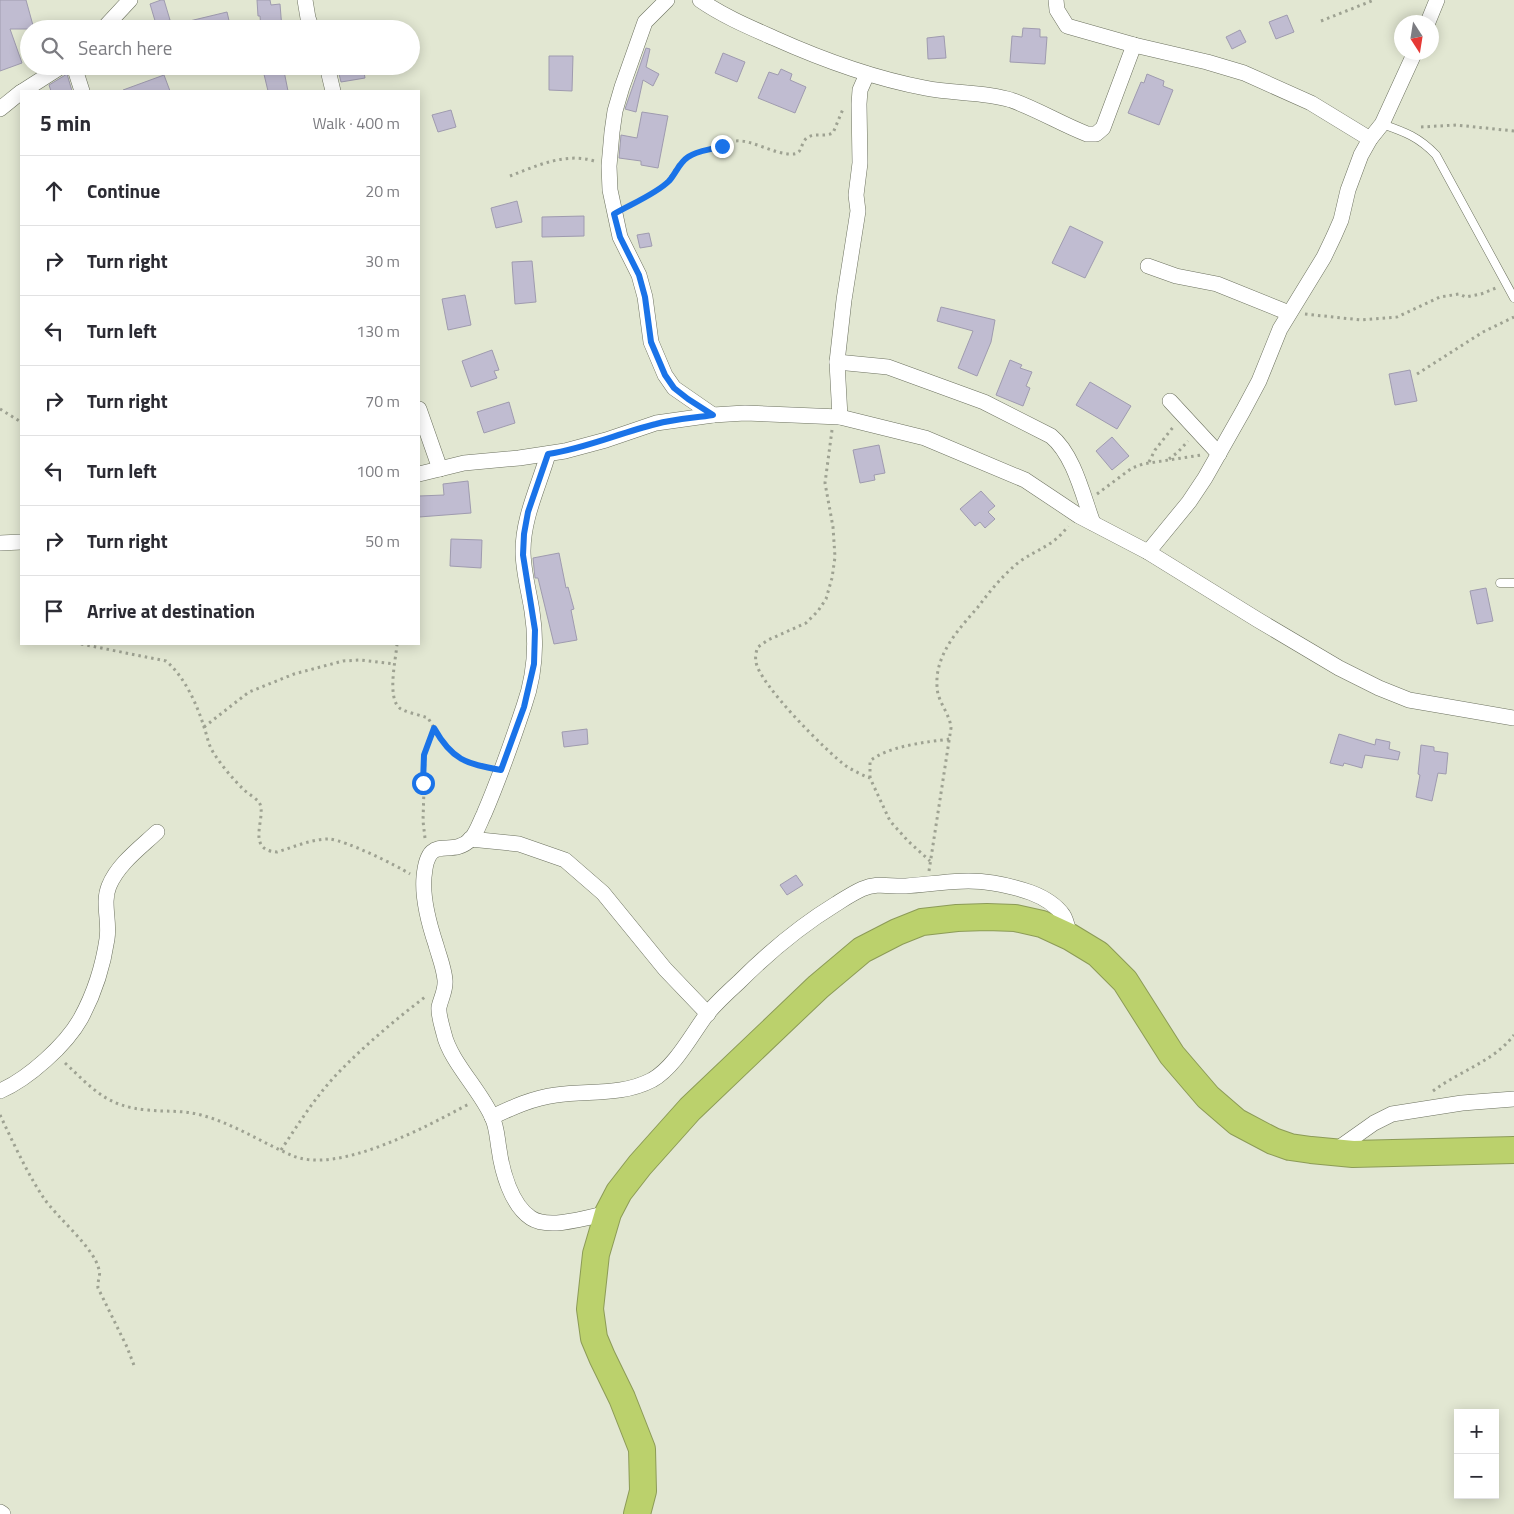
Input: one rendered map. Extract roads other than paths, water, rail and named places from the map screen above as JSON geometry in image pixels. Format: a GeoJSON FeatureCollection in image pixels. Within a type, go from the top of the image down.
{"type":"FeatureCollection","features":[{"type":"Feature","properties":{"kind":"highway"},"geometry":{"type":"LineString","coordinates":[[637,1514],[643,1491],[642,1449],[626,1407],[594,1338],[590,1309],[596,1254],[608,1213],[620,1192],[640,1165],[690,1109],[818,987],[862,950],[897,932],[922,922],[957,918],[1015,918],[1042,924],[1070,937],[1098,954],[1125,981],[1172,1055],[1194,1082],[1225,1113],[1273,1141],[1290,1146],[1332,1153],[1377,1154],[1514,1150]]}},
{"type":"Feature","properties":{"kind":"street"},"geometry":{"type":"LineString","coordinates":[[111,20],[130,0]]}},
{"type":"Feature","properties":{"kind":"street"},"geometry":{"type":"LineString","coordinates":[[305,0],[309,20]]}},
{"type":"Feature","properties":{"kind":"street"},"geometry":{"type":"LineString","coordinates":[[667,0],[645,22],[615,111],[609,166],[610,190],[620,237],[639,275],[645,297],[651,342],[665,375],[674,388],[713,415]]}},
{"type":"Feature","properties":{"kind":"street"},"geometry":{"type":"LineString","coordinates":[[700,0],[761,33],[811,55],[867,74],[927,88],[966,92],[1010,100],[1087,134],[1096,134],[1104,128],[1134,45]]}},
{"type":"Feature","properties":{"kind":"street"},"geometry":{"type":"LineString","coordinates":[[1056,0],[1057,10],[1067,26],[1244,73],[1311,103],[1370,139]]}},
{"type":"Feature","properties":{"kind":"street"},"geometry":{"type":"LineString","coordinates":[[1431,15],[1437,0]]}},
{"type":"Feature","properties":{"kind":"street"},"geometry":{"type":"LineString","coordinates":[[1148,552],[1188,502],[1259,380],[1280,330],[1324,257],[1334,236],[1341,220],[1356,168],[1370,139],[1382,124],[1411,60]]}},
{"type":"Feature","properties":{"kind":"street"},"geometry":{"type":"LineString","coordinates":[[837,417],[837,362],[844,300],[858,211],[856,195],[860,163],[860,90],[867,74]]}},
{"type":"Feature","properties":{"kind":"street"},"geometry":{"type":"LineString","coordinates":[[25,90],[48,75]]}},
{"type":"Feature","properties":{"kind":"street"},"geometry":{"type":"LineString","coordinates":[[77,75],[82,90]]}},
{"type":"Feature","properties":{"kind":"street"},"geometry":{"type":"LineString","coordinates":[[330,75],[334,90]]}},
{"type":"Feature","properties":{"kind":"street"},"geometry":{"type":"LineString","coordinates":[[0,108],[20,93]]}},
{"type":"Feature","properties":{"kind":"street"},"geometry":{"type":"LineString","coordinates":[[1148,266],[1176,276],[1218,284],[1289,313]]}},
{"type":"Feature","properties":{"kind":"street"},"geometry":{"type":"LineString","coordinates":[[837,362],[888,367],[984,402],[1040,430],[1058,442],[1066,453],[1083,509],[1093,523],[1148,552],[1338,668],[1409,700],[1514,718]]}},
{"type":"Feature","properties":{"kind":"street"},"geometry":{"type":"LineString","coordinates":[[1170,401],[1217,453]]}},
{"type":"Feature","properties":{"kind":"street"},"geometry":{"type":"LineString","coordinates":[[420,412],[440,468]]}},
{"type":"Feature","properties":{"kind":"street"},"geometry":{"type":"LineString","coordinates":[[420,474],[464,463],[565,451],[656,424],[713,415],[745,413],[837,417],[926,438],[1025,480],[1083,509]]}},
{"type":"Feature","properties":{"kind":"street"},"geometry":{"type":"LineString","coordinates":[[548,454],[528,512],[524,534],[523,555],[535,630],[534,664],[524,707],[482,817],[470,839],[460,846],[431,852],[425,864],[424,885],[430,926],[443,967],[445,981],[444,993],[438,1009],[444,1036],[492,1117],[511,1192],[519,1206],[532,1219],[544,1222],[574,1221],[608,1213]]}},
{"type":"Feature","properties":{"kind":"street"},"geometry":{"type":"LineString","coordinates":[[0,543],[20,542]]}},
{"type":"Feature","properties":{"kind":"street"},"geometry":{"type":"LineString","coordinates":[[0,1092],[14,1085],[42,1064],[80,1019],[97,981],[108,937],[106,905],[108,888],[116,872],[157,832]]}},
{"type":"Feature","properties":{"kind":"street"},"geometry":{"type":"LineString","coordinates":[[470,839],[519,844],[565,860],[603,893],[665,969],[708,1014]]}},
{"type":"Feature","properties":{"kind":"street"},"geometry":{"type":"LineString","coordinates":[[492,1117],[529,1100],[556,1095],[586,1092],[602,1093],[629,1089],[653,1079],[672,1062],[708,1014],[780,943],[805,924],[862,889],[879,884],[899,886],[981,881],[1008,886],[1032,893],[1051,904],[1063,916],[1070,937]]}},
{"type":"Feature","properties":{"kind":"street"},"geometry":{"type":"LineString","coordinates":[[1332,1153],[1374,1123],[1392,1114],[1462,1103],[1514,1099]]}},
{"type":"Feature","properties":{"kind":"lane"},"geometry":{"type":"LineString","coordinates":[[1382,124],[1418,138],[1443,164],[1514,298]]}},
{"type":"Feature","properties":{"kind":"lane"},"geometry":{"type":"LineString","coordinates":[[1500,583],[1514,583]]}}]}
